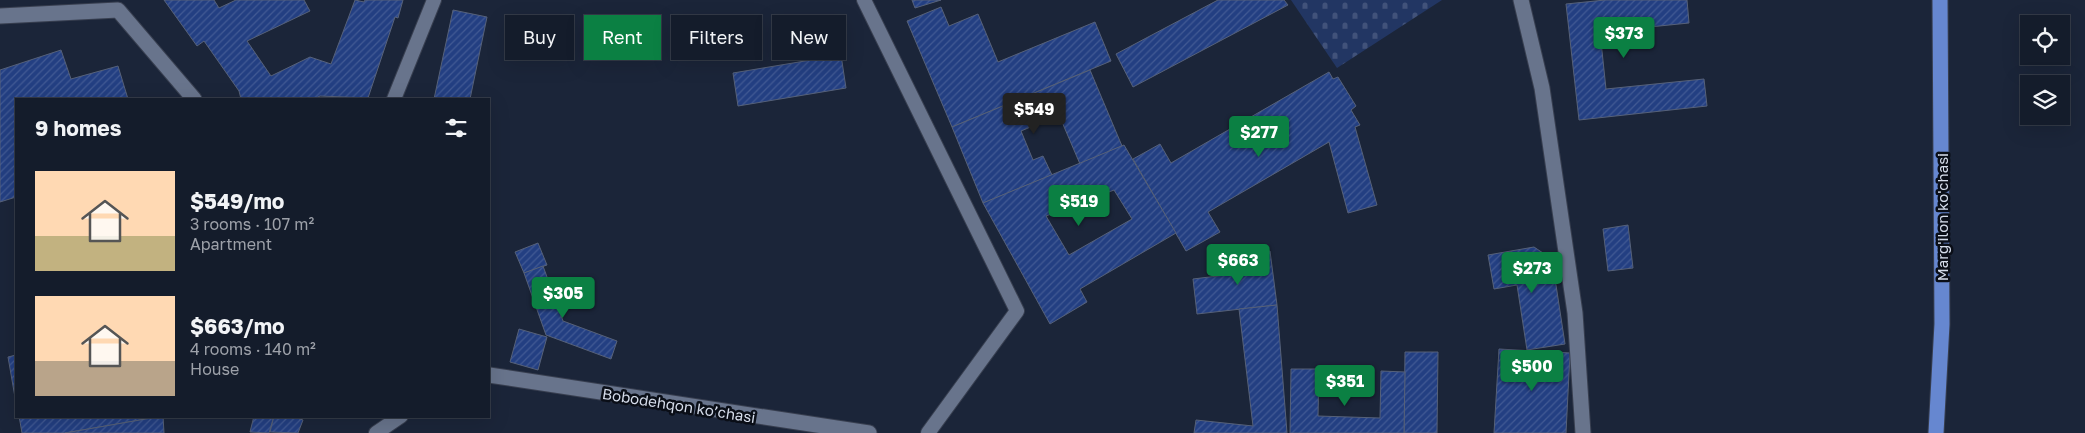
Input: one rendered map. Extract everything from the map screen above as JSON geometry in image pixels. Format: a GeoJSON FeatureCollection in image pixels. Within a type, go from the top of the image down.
{"type":"FeatureCollection","features":[{"type":"Feature","properties":{"kind":"main road","name":"Marg'ilon ko'chasi"},"geometry":{"type":"LineString","coordinates":[[1936,433],[1942,324],[1940,0]]}},
{"type":"Feature","properties":{"kind":"street"},"geometry":{"type":"LineString","coordinates":[[1521,0],[1542,88],[1573,303],[1583,433]]}},
{"type":"Feature","properties":{"kind":"street"},"geometry":{"type":"LineString","coordinates":[[0,16],[118,10],[193,98]]}},
{"type":"Feature","properties":{"kind":"street","name":"Bobodehqon koʼchasi"},"geometry":{"type":"LineString","coordinates":[[490,376],[869,433]]}},
{"type":"Feature","properties":{"kind":"lane"},"geometry":{"type":"LineString","coordinates":[[394,98],[434,0]]}},
{"type":"Feature","properties":{"kind":"lane"},"geometry":{"type":"LineString","coordinates":[[864,0],[1017,311],[928,433]]}},
{"type":"Feature","properties":{"kind":"lane"},"geometry":{"type":"LineString","coordinates":[[376,433],[398,418]]}},
{"type":"Feature","properties":{"kind":"green space"},"geometry":{"type":"Polygon","coordinates":[[[1291,0],[1442,0],[1337,68],[1291,0]]]}},
{"type":"Feature","properties":{"kind":"building"},"geometry":{"type":"Polygon","coordinates":[[[164,0],[214,0],[219,8],[236,0],[304,0],[310,11],[247,41],[271,76],[310,57],[331,64],[355,0],[364,2],[365,0],[403,0],[398,18],[395,17],[368,98],[320,96],[316,98],[241,98],[239,91],[204,41],[197,46],[164,0]]]}},
{"type":"Feature","properties":{"kind":"building"},"geometry":{"type":"Polygon","coordinates":[[[912,0],[941,0],[915,8],[912,0]]]}},
{"type":"Feature","properties":{"kind":"building"},"geometry":{"type":"Polygon","coordinates":[[[1218,0],[1284,0],[1288,5],[1133,87],[1116,54],[1218,0]]]}},
{"type":"Feature","properties":{"kind":"building"},"geometry":{"type":"Polygon","coordinates":[[[1605,0],[1687,0],[1689,23],[1600,32],[1606,89],[1704,79],[1707,106],[1579,120],[1566,4],[1605,0]]]}},
{"type":"Feature","properties":{"kind":"building"},"geometry":{"type":"Polygon","coordinates":[[[941,7],[949,26],[978,14],[998,62],[1095,22],[1111,61],[952,127],[907,21],[941,7]]]}},
{"type":"Feature","properties":{"kind":"building"},"geometry":{"type":"Polygon","coordinates":[[[453,10],[487,17],[470,98],[434,98],[453,10]]]}},
{"type":"Feature","properties":{"kind":"building"},"geometry":{"type":"Polygon","coordinates":[[[61,50],[71,79],[118,66],[128,98],[15,98],[15,197],[0,202],[0,70],[61,50]]]}},
{"type":"Feature","properties":{"kind":"building"},"geometry":{"type":"Polygon","coordinates":[[[811,60],[842,60],[846,88],[738,106],[733,73],[811,60]]]}},
{"type":"Feature","properties":{"kind":"building"},"geometry":{"type":"Polygon","coordinates":[[[1090,70],[1122,146],[1080,164],[1059,115],[1021,131],[1033,160],[1043,156],[1052,175],[983,203],[952,127],[1090,70]]]}},
{"type":"Feature","properties":{"kind":"building"},"geometry":{"type":"Polygon","coordinates":[[[1329,72],[1333,79],[1338,77],[1356,106],[1351,110],[1360,125],[1355,127],[1377,205],[1348,213],[1329,142],[1208,212],[1220,232],[1186,251],[1133,159],[1160,144],[1171,163],[1329,72]]]}},
{"type":"Feature","properties":{"kind":"building"},"geometry":{"type":"Polygon","coordinates":[[[1124,145],[1176,233],[1080,289],[1087,302],[1050,324],[983,203],[1124,145]],[[1114,190],[1046,216],[1069,255],[1132,219],[1114,190]]]}},
{"type":"Feature","properties":{"kind":"building"},"geometry":{"type":"Polygon","coordinates":[[[1628,225],[1633,268],[1608,271],[1603,229],[1628,225]]]}},
{"type":"Feature","properties":{"kind":"building"},"geometry":{"type":"Polygon","coordinates":[[[538,243],[547,265],[524,273],[515,252],[538,243]]]}},
{"type":"Feature","properties":{"kind":"building"},"geometry":{"type":"Polygon","coordinates":[[[1534,247],[1552,259],[1565,344],[1527,350],[1517,285],[1494,289],[1488,255],[1534,247]]]}},
{"type":"Feature","properties":{"kind":"building"},"geometry":{"type":"Polygon","coordinates":[[[1270,251],[1277,305],[1197,314],[1193,279],[1234,274],[1232,256],[1270,251]]]}},
{"type":"Feature","properties":{"kind":"building"},"geometry":{"type":"Polygon","coordinates":[[[543,266],[563,321],[617,341],[611,359],[546,335],[524,273],[543,266]]]}},
{"type":"Feature","properties":{"kind":"building"},"geometry":{"type":"Polygon","coordinates":[[[1277,305],[1287,433],[1194,433],[1196,420],[1253,426],[1239,309],[1277,305]]]}},
{"type":"Feature","properties":{"kind":"building"},"geometry":{"type":"Polygon","coordinates":[[[519,329],[547,337],[538,370],[510,362],[519,329]]]}},
{"type":"Feature","properties":{"kind":"building"},"geometry":{"type":"Polygon","coordinates":[[[1499,349],[1570,353],[1566,433],[1494,433],[1499,349]]]}},
{"type":"Feature","properties":{"kind":"building"},"geometry":{"type":"Polygon","coordinates":[[[1405,352],[1438,352],[1437,433],[1404,433],[1405,352]]]}},
{"type":"Feature","properties":{"kind":"building"},"geometry":{"type":"Polygon","coordinates":[[[15,355],[15,397],[8,357],[15,355]]]}},
{"type":"Feature","properties":{"kind":"building"},"geometry":{"type":"Polygon","coordinates":[[[1291,369],[1319,369],[1318,416],[1380,418],[1381,371],[1405,372],[1404,433],[1290,433],[1291,369]]]}},
{"type":"Feature","properties":{"kind":"building"},"geometry":{"type":"Polygon","coordinates":[[[19,418],[151,418],[65,433],[22,433],[19,418]]]}},
{"type":"Feature","properties":{"kind":"building"},"geometry":{"type":"Polygon","coordinates":[[[151,418],[163,418],[164,433],[65,433],[151,418]]]}},
{"type":"Feature","properties":{"kind":"building"},"geometry":{"type":"Polygon","coordinates":[[[254,418],[273,418],[269,433],[250,432],[254,418]]]}},
{"type":"Feature","properties":{"kind":"building"},"geometry":{"type":"Polygon","coordinates":[[[274,418],[297,418],[303,420],[298,433],[270,432],[274,418]]]}}]}
